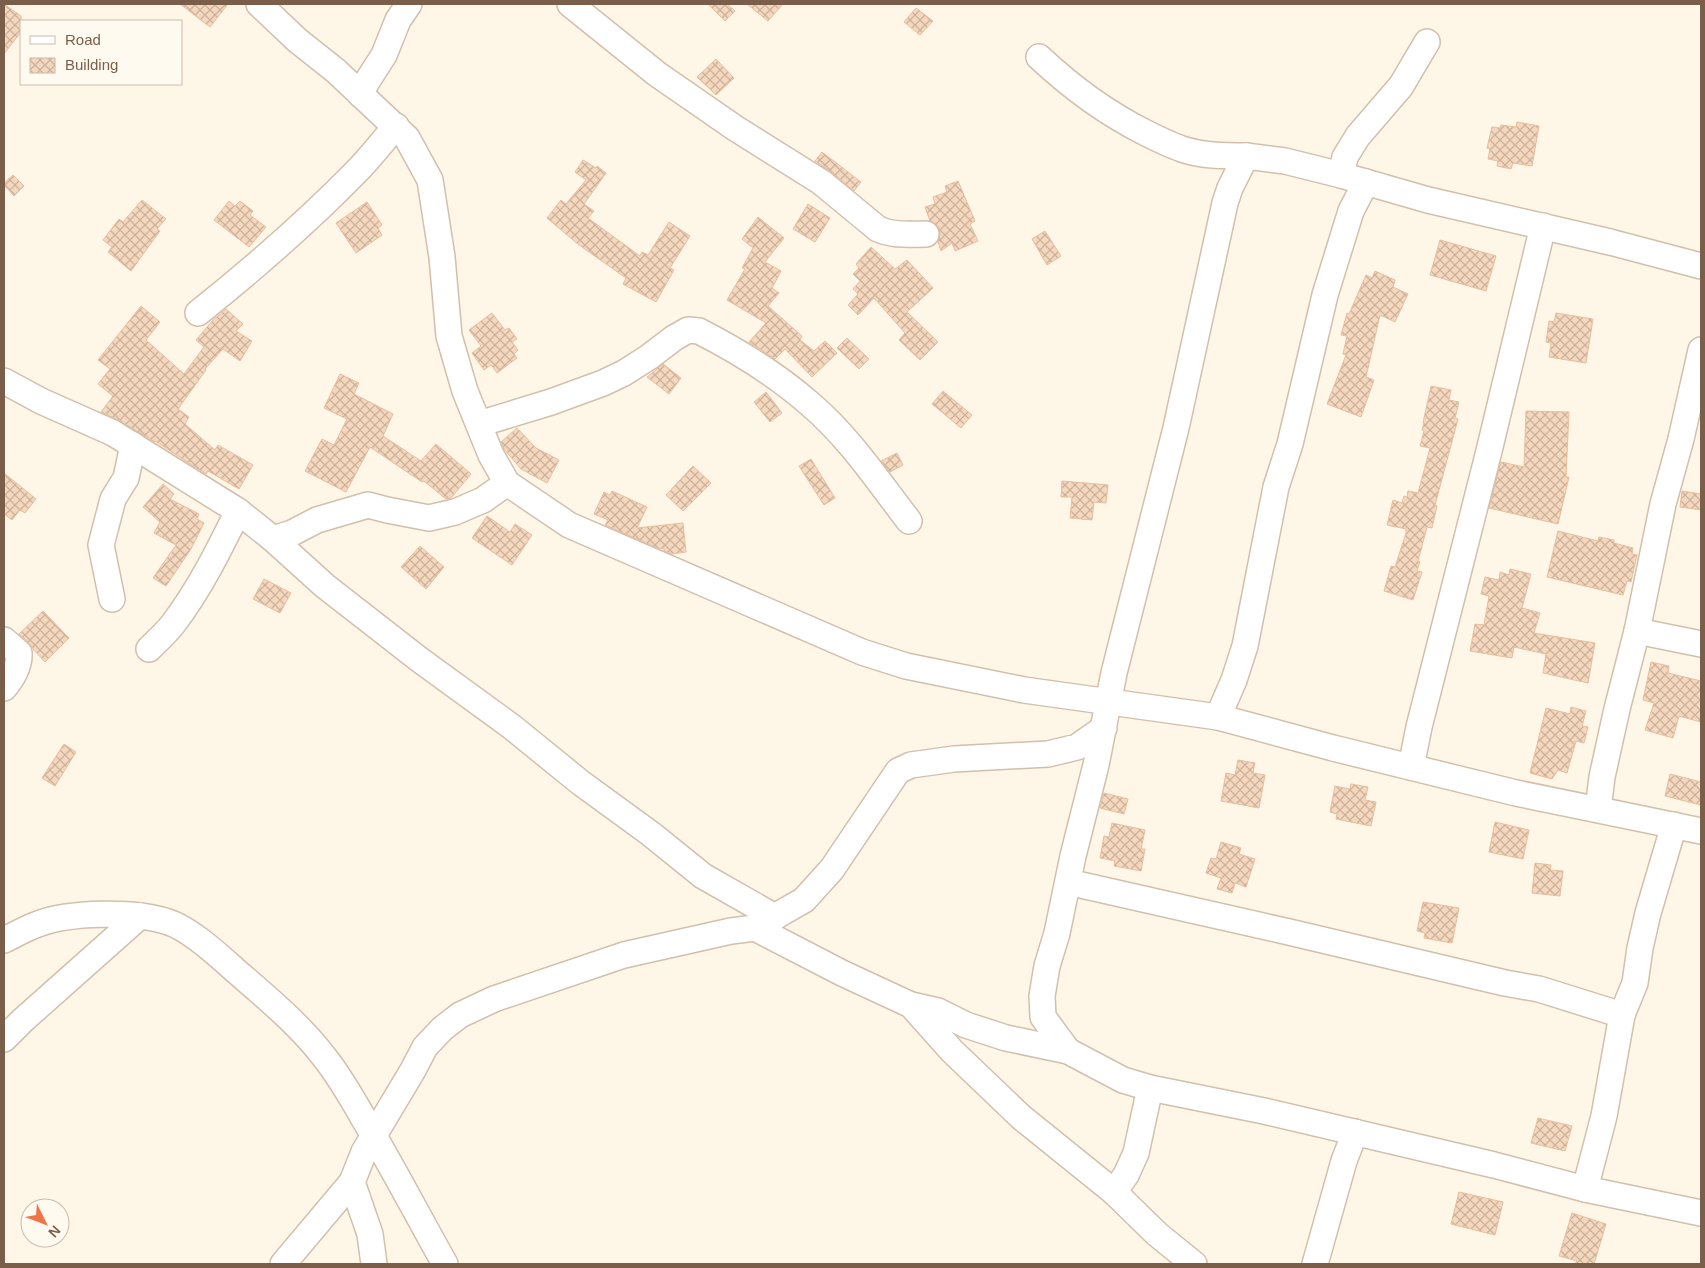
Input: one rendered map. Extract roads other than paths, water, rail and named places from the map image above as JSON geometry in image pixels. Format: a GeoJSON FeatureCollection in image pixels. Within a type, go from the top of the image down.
{"type":"FeatureCollection","features":[{"type":"Feature","properties":{"kind":"street"},"geometry":{"type":"LineString","coordinates":[[259,4],[297,40],[336,71],[407,138],[430,180],[437,214],[449,336],[464,391],[491,455],[507,483],[569,525],[862,652],[906,666],[1024,690],[1218,718],[1516,793],[1701,832]]}},
{"type":"Feature","properties":{"kind":"street"},"geometry":{"type":"LineString","coordinates":[[361,95],[366,83],[384,55],[398,20],[409,4]]}},
{"type":"Feature","properties":{"kind":"street"},"geometry":{"type":"LineString","coordinates":[[570,4],[657,74],[735,128],[821,182],[878,229],[899,235],[926,234]]}},
{"type":"Feature","properties":{"kind":"street"},"geometry":{"type":"LineString","coordinates":[[1341,175],[1345,157],[1358,136],[1400,86],[1427,42]]}},
{"type":"Feature","properties":{"kind":"street"},"geometry":{"type":"LineString","coordinates":[[1039,57],[1070,85],[1097,105],[1126,123],[1185,150],[1217,156],[1246,156],[1284,161],[1428,200],[1610,242],[1701,266]]}},
{"type":"Feature","properties":{"kind":"street"},"geometry":{"type":"LineString","coordinates":[[198,313],[255,268],[357,172],[396,126]]}},
{"type":"Feature","properties":{"kind":"street"},"geometry":{"type":"LineString","coordinates":[[1068,1051],[1043,1017],[1042,996],[1047,966],[1057,933],[1104,728],[1114,673],[1178,419],[1225,203],[1246,156]]}},
{"type":"Feature","properties":{"kind":"street"},"geometry":{"type":"LineString","coordinates":[[1218,718],[1234,680],[1245,646],[1276,487],[1292,436],[1325,295],[1351,211],[1366,182]]}},
{"type":"Feature","properties":{"kind":"street"},"geometry":{"type":"LineString","coordinates":[[1411,767],[1419,727],[1489,451],[1543,226]]}},
{"type":"Feature","properties":{"kind":"street"},"geometry":{"type":"LineString","coordinates":[[479,424],[551,402],[603,383],[624,373],[688,330],[699,331],[763,370],[811,405],[849,444],[909,521]]}},
{"type":"Feature","properties":{"kind":"street"},"geometry":{"type":"LineString","coordinates":[[1598,809],[1602,777],[1617,709],[1637,631],[1664,504],[1701,350]]}},
{"type":"Feature","properties":{"kind":"street"},"geometry":{"type":"LineString","coordinates":[[4,381],[41,401],[113,433],[238,511],[274,539],[325,586],[420,660],[512,727],[581,783],[651,834],[765,923],[842,974],[911,1005],[938,1011],[966,1025],[1006,1038],[1068,1051],[1123,1080],[1150,1088],[1264,1111],[1494,1165],[1585,1189],[1701,1213]]}},
{"type":"Feature","properties":{"kind":"street"},"geometry":{"type":"LineString","coordinates":[[112,599],[101,545],[113,499],[126,478],[133,445]]}},
{"type":"Feature","properties":{"kind":"street"},"geometry":{"type":"LineString","coordinates":[[274,539],[292,533],[317,520],[368,505],[429,518],[455,512],[482,500],[507,483]]}},
{"type":"Feature","properties":{"kind":"street"},"geometry":{"type":"LineString","coordinates":[[149,649],[172,625],[190,600],[220,548],[238,511]]}},
{"type":"Feature","properties":{"kind":"street"},"geometry":{"type":"LineString","coordinates":[[1637,631],[1701,644]]}},
{"type":"Feature","properties":{"kind":"street"},"geometry":{"type":"LineString","coordinates":[[4,640],[19,653],[20,658],[9,682],[4,688]]}},
{"type":"Feature","properties":{"kind":"street"},"geometry":{"type":"LineString","coordinates":[[283,1264],[352,1182],[364,1152],[425,1047],[442,1029],[460,1015],[494,999],[624,955],[765,923],[804,900],[832,869],[898,771],[911,765],[954,759],[1048,754],[1077,747],[1104,728]]}},
{"type":"Feature","properties":{"kind":"street"},"geometry":{"type":"LineString","coordinates":[[1585,1189],[1604,1116],[1622,1015],[1635,983],[1648,913],[1674,825]]}},
{"type":"Feature","properties":{"kind":"street"},"geometry":{"type":"LineString","coordinates":[[1068,882],[1539,990],[1622,1015]]}},
{"type":"Feature","properties":{"kind":"street"},"geometry":{"type":"LineString","coordinates":[[4,940],[39,923],[73,917],[126,914],[167,921],[192,935],[219,956],[282,1012],[325,1058],[374,1135],[445,1264]]}},
{"type":"Feature","properties":{"kind":"street"},"geometry":{"type":"LineString","coordinates":[[4,1039],[140,916]]}},
{"type":"Feature","properties":{"kind":"street"},"geometry":{"type":"LineString","coordinates":[[911,1005],[952,1051],[1008,1105],[1114,1192],[1157,1234],[1194,1264]]}},
{"type":"Feature","properties":{"kind":"street"},"geometry":{"type":"LineString","coordinates":[[1114,1192],[1126,1175],[1136,1154],[1150,1088]]}},
{"type":"Feature","properties":{"kind":"street"},"geometry":{"type":"LineString","coordinates":[[1315,1264],[1344,1161],[1355,1132]]}},
{"type":"Feature","properties":{"kind":"street"},"geometry":{"type":"LineString","coordinates":[[352,1182],[370,1234],[374,1264]]}}]}
